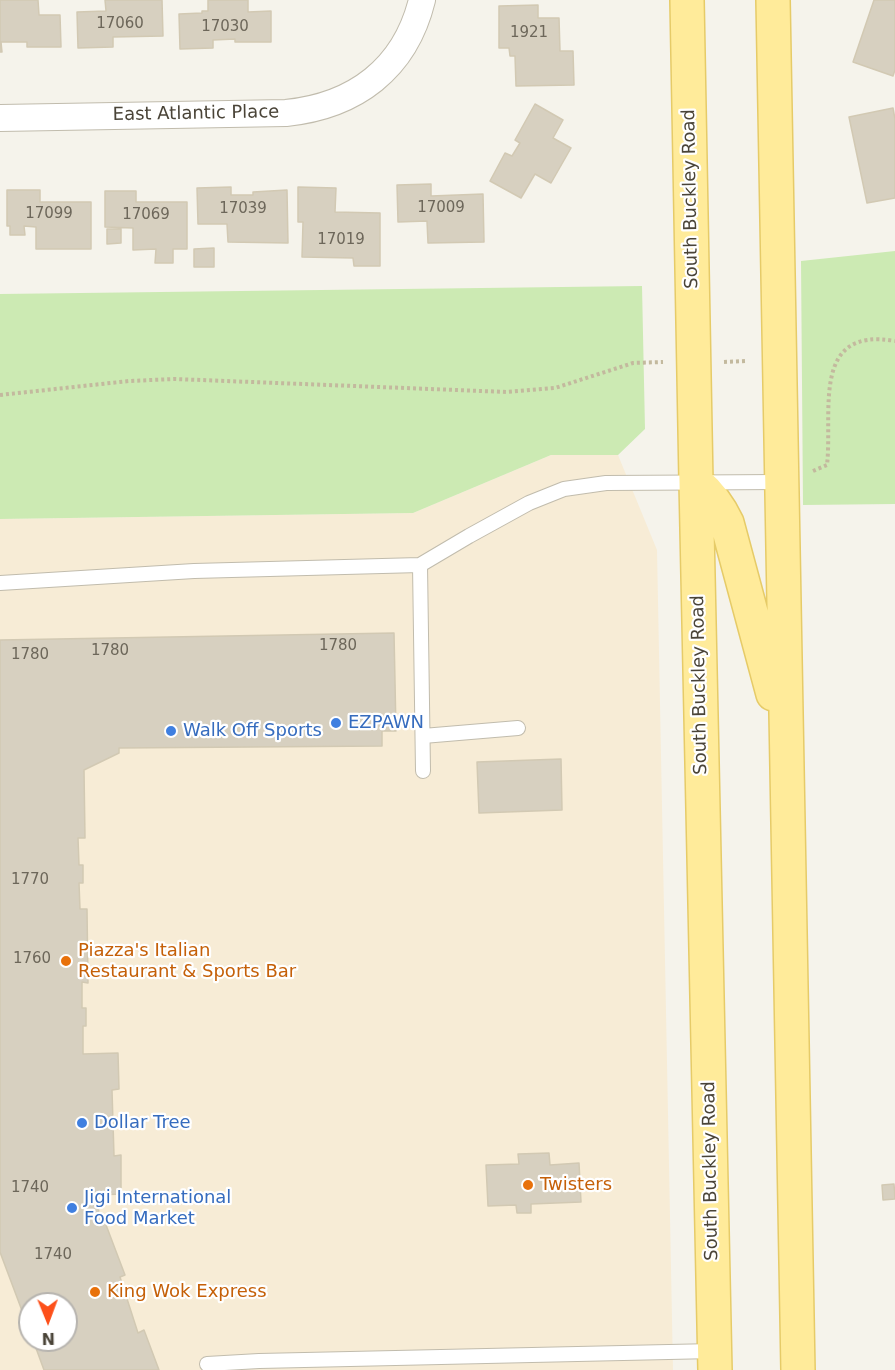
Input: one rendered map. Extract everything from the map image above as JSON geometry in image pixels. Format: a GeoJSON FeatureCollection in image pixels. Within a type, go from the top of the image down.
{"type":"FeatureCollection","features":[{"type":"Feature","properties":{"kind":"main road","name":"South Buckley Road"},"geometry":{"type":"LineString","coordinates":[[687,0],[715,1360]]}},
{"type":"Feature","properties":{"kind":"main road"},"geometry":{"type":"LineString","coordinates":[[773,0],[795,475],[786,745],[798,1370]]}},
{"type":"Feature","properties":{"kind":"main road"},"geometry":{"type":"LineString","coordinates":[[696,482],[716,502],[727,523],[786,745]]}},
{"type":"Feature","properties":{"kind":"street","name":"East Atlantic Place"},"geometry":{"type":"LineString","coordinates":[[0,117],[274,113],[308,111],[330,105],[357,93],[382,73],[400,52],[417,20],[422,0]]}},
{"type":"Feature","properties":{"kind":"lane"},"geometry":{"type":"LineString","coordinates":[[0,583],[194,571],[420,565],[529,503],[564,489],[606,483],[696,482],[795,475]]}},
{"type":"Feature","properties":{"kind":"lane"},"geometry":{"type":"LineString","coordinates":[[420,565],[423,771]]}},
{"type":"Feature","properties":{"kind":"lane"},"geometry":{"type":"LineString","coordinates":[[423,736],[518,728]]}},
{"type":"Feature","properties":{"kind":"lane"},"geometry":{"type":"LineString","coordinates":[[207,1364],[259,1361],[715,1360]]}},
{"type":"Feature","properties":{"kind":"path"},"geometry":{"type":"LineString","coordinates":[[795,475],[814,471],[827,465],[831,373],[838,356],[861,340],[895,341]]}},
{"type":"Feature","properties":{"kind":"path"},"geometry":{"type":"LineString","coordinates":[[721,362],[750,361]]}},
{"type":"Feature","properties":{"kind":"path"},"geometry":{"type":"LineString","coordinates":[[0,395],[129,381],[175,379],[507,392],[555,388],[633,363],[670,362]]}},
{"type":"Feature","properties":{"kind":"shaded area"},"geometry":{"type":"Polygon","coordinates":[[[551,455],[618,455],[657,550],[673,1370],[0,1370],[0,519],[413,513],[551,455]]]}},
{"type":"Feature","properties":{"kind":"green space"},"geometry":{"type":"Polygon","coordinates":[[[895,251],[895,504],[803,505],[801,261],[895,251]]]}},
{"type":"Feature","properties":{"kind":"green space"},"geometry":{"type":"Polygon","coordinates":[[[642,286],[645,429],[618,455],[551,455],[413,513],[0,519],[0,294],[642,286]]]}},
{"type":"Feature","properties":{"kind":"building"},"geometry":{"type":"Polygon","coordinates":[[[0,0],[38,0],[39,15],[60,15],[61,47],[27,47],[27,42],[1,42],[2,52],[0,52],[0,0]]]}},
{"type":"Feature","properties":{"kind":"building"},"geometry":{"type":"Polygon","coordinates":[[[105,0],[162,0],[163,36],[113,37],[113,47],[78,48],[77,12],[106,11],[105,0]]]}},
{"type":"Feature","properties":{"kind":"building"},"geometry":{"type":"Polygon","coordinates":[[[208,0],[248,0],[248,12],[271,11],[271,42],[213,40],[213,48],[180,49],[179,14],[208,11],[208,0]]]}},
{"type":"Feature","properties":{"kind":"building"},"geometry":{"type":"Polygon","coordinates":[[[874,0],[895,0],[895,70],[893,76],[853,62],[874,0]]]}},
{"type":"Feature","properties":{"kind":"building"},"geometry":{"type":"Polygon","coordinates":[[[538,5],[538,18],[559,18],[560,51],[573,51],[574,85],[516,86],[515,56],[510,56],[509,48],[499,48],[499,6],[538,5]]]}},
{"type":"Feature","properties":{"kind":"building"},"geometry":{"type":"Polygon","coordinates":[[[535,104],[563,120],[553,138],[571,148],[551,183],[535,174],[521,198],[490,181],[505,153],[512,156],[520,143],[515,140],[535,104]]]}},
{"type":"Feature","properties":{"kind":"building"},"geometry":{"type":"Polygon","coordinates":[[[893,108],[895,198],[867,203],[849,117],[893,108]]]}},
{"type":"Feature","properties":{"kind":"building"},"geometry":{"type":"Polygon","coordinates":[[[431,184],[431,196],[483,194],[484,242],[428,243],[427,221],[398,222],[397,185],[431,184]]]}},
{"type":"Feature","properties":{"kind":"building"},"geometry":{"type":"Polygon","coordinates":[[[231,187],[231,195],[253,195],[253,192],[287,190],[288,243],[228,242],[227,224],[198,224],[197,188],[231,187]]]}},
{"type":"Feature","properties":{"kind":"building"},"geometry":{"type":"Polygon","coordinates":[[[298,187],[336,188],[335,212],[380,213],[380,266],[354,266],[353,258],[302,257],[303,222],[298,222],[298,187]]]}},
{"type":"Feature","properties":{"kind":"building"},"geometry":{"type":"Polygon","coordinates":[[[7,190],[40,190],[40,202],[91,202],[91,249],[36,249],[36,227],[24,226],[25,235],[10,235],[10,226],[7,226],[7,190]]]}},
{"type":"Feature","properties":{"kind":"building"},"geometry":{"type":"Polygon","coordinates":[[[105,191],[136,191],[136,202],[187,202],[187,249],[173,249],[173,263],[155,263],[156,249],[133,250],[133,228],[105,227],[105,191]]]}},
{"type":"Feature","properties":{"kind":"building"},"geometry":{"type":"Polygon","coordinates":[[[107,229],[121,229],[121,243],[107,244],[107,229]]]}},
{"type":"Feature","properties":{"kind":"building"},"geometry":{"type":"Polygon","coordinates":[[[214,248],[214,267],[194,267],[194,249],[214,248]]]}},
{"type":"Feature","properties":{"kind":"building"},"geometry":{"type":"Polygon","coordinates":[[[394,633],[396,731],[382,731],[382,746],[119,748],[119,753],[84,770],[85,838],[78,838],[79,865],[83,865],[83,883],[79,883],[80,909],[87,909],[88,983],[82,982],[82,1008],[86,1008],[86,1026],[83,1026],[83,1054],[118,1053],[119,1089],[112,1090],[114,1156],[121,1155],[121,1194],[98,1195],[99,1217],[103,1217],[125,1275],[120,1277],[138,1333],[144,1330],[159,1370],[44,1370],[37,1352],[78,1352],[78,1292],[18,1292],[18,1300],[0,1252],[0,640],[394,633]]]}},
{"type":"Feature","properties":{"kind":"building"},"geometry":{"type":"Polygon","coordinates":[[[561,759],[562,810],[479,813],[477,762],[561,759]]]}},
{"type":"Feature","properties":{"kind":"building"},"geometry":{"type":"Polygon","coordinates":[[[549,1153],[550,1165],[579,1163],[581,1202],[531,1204],[531,1213],[517,1213],[516,1205],[488,1206],[486,1165],[519,1164],[518,1154],[549,1153]]]}},
{"type":"Feature","properties":{"kind":"building"},"geometry":{"type":"Polygon","coordinates":[[[894,1184],[895,1199],[883,1200],[882,1185],[894,1184]]]}},
{"type":"Feature","properties":{"kind":"place","name":"EZPAWN"},"geometry":{"type":"Point","coordinates":[336,723]}},
{"type":"Feature","properties":{"kind":"place","name":"Walk Off Sports"},"geometry":{"type":"Point","coordinates":[171,731]}},
{"type":"Feature","properties":{"kind":"place","name":"Piazza's Italian Restaurant & Sports Bar"},"geometry":{"type":"Point","coordinates":[66,961]}},
{"type":"Feature","properties":{"kind":"place","name":"Dollar Tree"},"geometry":{"type":"Point","coordinates":[82,1123]}},
{"type":"Feature","properties":{"kind":"place","name":"Twisters"},"geometry":{"type":"Point","coordinates":[528,1185]}},
{"type":"Feature","properties":{"kind":"place","name":"Jigi International Food Market"},"geometry":{"type":"Point","coordinates":[72,1208]}},
{"type":"Feature","properties":{"kind":"place","name":"King Wok Express"},"geometry":{"type":"Point","coordinates":[95,1292]}}]}
